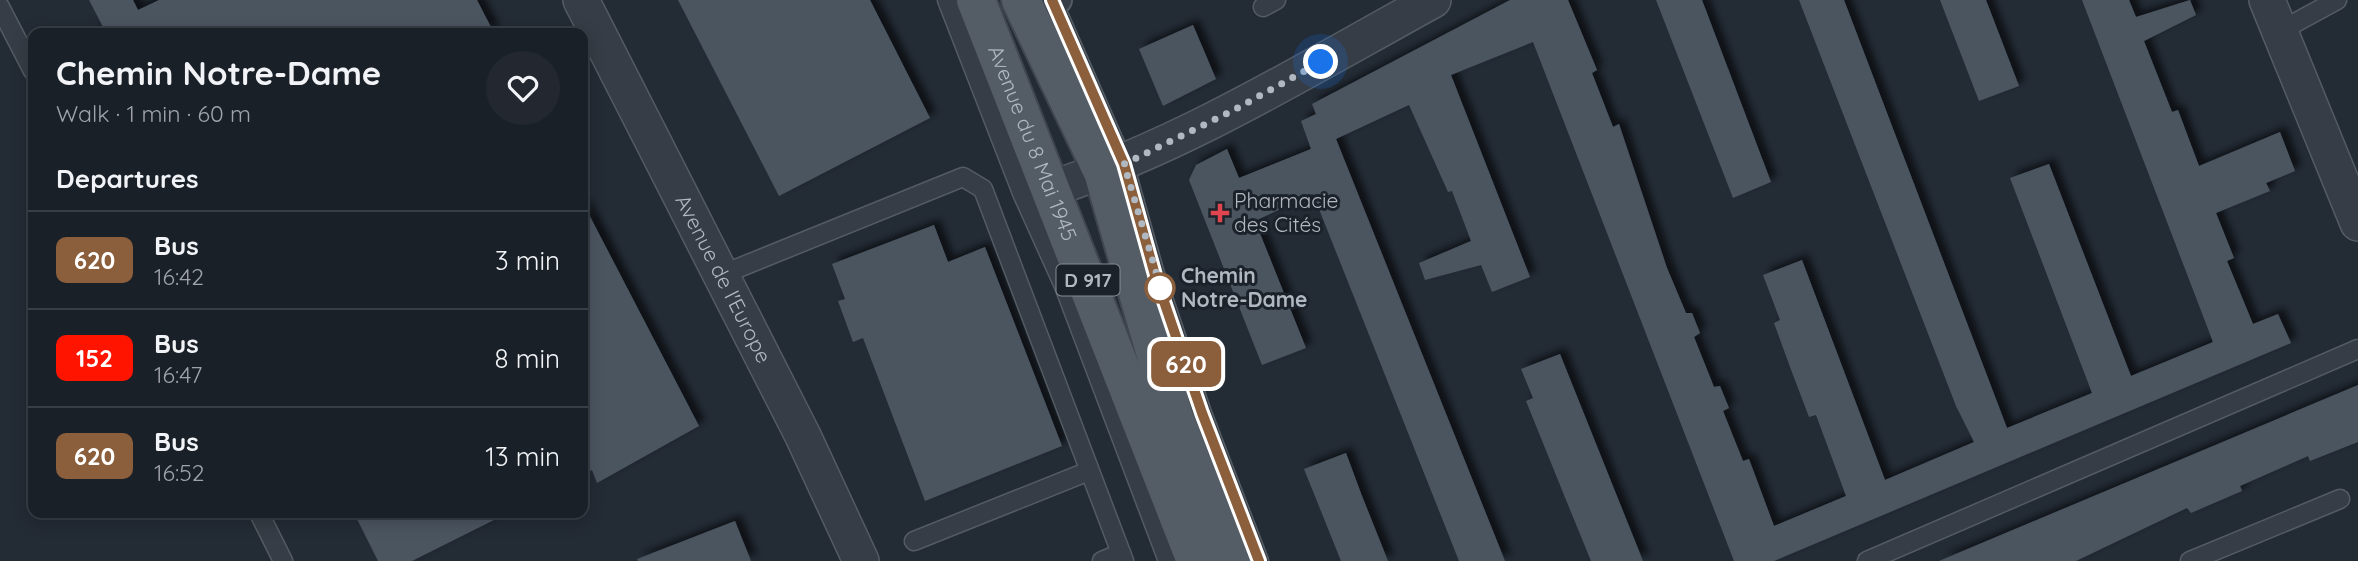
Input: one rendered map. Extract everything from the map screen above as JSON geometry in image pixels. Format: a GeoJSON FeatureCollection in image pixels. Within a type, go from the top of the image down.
{"type":"FeatureCollection","features":[{"type":"Feature","properties":{"kind":"main road","name":"Avenue du 8 Mai 1945"},"geometry":{"type":"LineString","coordinates":[[976,0],[1196,561]]}},
{"type":"Feature","properties":{"kind":"main road","name":"Avenue du 8 Mai 1945"},"geometry":{"type":"LineString","coordinates":[[1046,0],[1114,168],[1174,416],[1231,561]]}},
{"type":"Feature","properties":{"kind":"street","name":"Avenue de l'Europe"},"geometry":{"type":"LineString","coordinates":[[581,0],[813,456],[861,561]]}},
{"type":"Feature","properties":{"kind":"street"},"geometry":{"type":"LineString","coordinates":[[1051,189],[1114,168],[1232,111],[1433,0]]}},
{"type":"Feature","properties":{"kind":"street"},"geometry":{"type":"LineString","coordinates":[[2274,16],[2358,223]]}},
{"type":"Feature","properties":{"kind":"lane"},"geometry":{"type":"LineString","coordinates":[[947,0],[1022,193],[1064,286],[1168,561]]}},
{"type":"Feature","properties":{"kind":"lane"},"geometry":{"type":"LineString","coordinates":[[2274,16],[2337,0]]}},
{"type":"Feature","properties":{"kind":"lane"},"geometry":{"type":"LineString","coordinates":[[1,11],[28,62]]}},
{"type":"Feature","properties":{"kind":"lane"},"geometry":{"type":"LineString","coordinates":[[1114,168],[1155,275],[1202,413],[1259,561]]}},
{"type":"Feature","properties":{"kind":"lane"},"geometry":{"type":"LineString","coordinates":[[721,275],[963,177],[983,189],[1123,557],[1102,561]]}},
{"type":"Feature","properties":{"kind":"lane"},"geometry":{"type":"LineString","coordinates":[[1867,561],[2358,349]]}},
{"type":"Feature","properties":{"kind":"lane"},"geometry":{"type":"LineString","coordinates":[[915,541],[1089,471]]}},
{"type":"Feature","properties":{"kind":"lane"},"geometry":{"type":"LineString","coordinates":[[2190,561],[2340,499]]}},
{"type":"Feature","properties":{"kind":"lane"},"geometry":{"type":"LineString","coordinates":[[262,518],[283,561]]}},
{"type":"Feature","properties":{"kind":"building"},"geometry":{"type":"Polygon","coordinates":[[[89,0],[133,0],[138,10],[159,0],[477,0],[491,28],[101,28],[103,27],[89,0]]]}},
{"type":"Feature","properties":{"kind":"building"},"geometry":{"type":"Polygon","coordinates":[[[678,0],[870,0],[930,118],[779,196],[678,0]]]}},
{"type":"Feature","properties":{"kind":"building"},"geometry":{"type":"Polygon","coordinates":[[[1510,0],[1568,0],[1597,70],[1592,73],[1613,127],[1619,124],[1667,268],[1686,313],[1692,313],[1700,333],[1694,337],[1714,387],[1720,386],[1729,408],[1723,411],[1743,461],[1749,459],[1774,526],[1846,496],[1816,415],[1809,417],[1790,367],[1774,323],[1780,320],[1763,275],[1802,260],[1885,480],[1974,442],[1956,406],[1799,0],[1844,0],[2007,428],[2092,393],[2010,178],[2049,164],[2131,376],[2213,342],[2082,0],[2129,0],[2136,17],[2190,0],[2196,15],[2144,41],[2172,112],[2178,110],[2199,166],[2280,132],[2295,171],[2266,183],[2270,191],[2216,213],[2234,258],[2227,261],[2253,324],[2278,314],[2291,343],[1774,561],[1734,561],[1533,42],[1451,75],[1530,277],[1492,292],[1481,265],[1425,280],[1419,263],[1471,241],[1452,191],[1448,192],[1409,105],[1336,139],[1505,561],[1459,561],[1313,194],[1255,221],[1306,348],[1262,365],[1189,180],[1196,165],[1227,149],[1239,178],[1311,149],[1301,121],[1316,114],[1312,104],[1510,0]]]}},
{"type":"Feature","properties":{"kind":"building"},"geometry":{"type":"Polygon","coordinates":[[[1656,0],[1702,0],[1771,182],[1733,198],[1656,0]]]}},
{"type":"Feature","properties":{"kind":"building"},"geometry":{"type":"Polygon","coordinates":[[[1940,0],[1986,0],[2019,86],[1979,101],[1940,0]]]}},
{"type":"Feature","properties":{"kind":"building"},"geometry":{"type":"Polygon","coordinates":[[[1193,25],[1216,79],[1163,106],[1139,49],[1193,25]]]}},
{"type":"Feature","properties":{"kind":"building"},"geometry":{"type":"Polygon","coordinates":[[[588,213],[699,426],[597,483],[592,470],[588,472],[588,213]]]}},
{"type":"Feature","properties":{"kind":"building"},"geometry":{"type":"Polygon","coordinates":[[[934,225],[948,262],[985,247],[1062,446],[925,501],[863,338],[853,342],[838,301],[845,299],[832,264],[934,225]]]}},
{"type":"Feature","properties":{"kind":"building"},"geometry":{"type":"Polygon","coordinates":[[[1560,354],[1643,561],[1591,561],[1526,401],[1533,398],[1521,369],[1560,354]]]}},
{"type":"Feature","properties":{"kind":"building"},"geometry":{"type":"Polygon","coordinates":[[[2358,385],[2358,442],[2310,461],[2308,456],[2240,486],[2242,491],[2191,513],[2187,508],[2076,561],[1939,561],[2358,385]]]}},
{"type":"Feature","properties":{"kind":"building"},"geometry":{"type":"Polygon","coordinates":[[[1346,453],[1388,561],[1341,561],[1304,469],[1346,453]]]}},
{"type":"Feature","properties":{"kind":"building"},"geometry":{"type":"Polygon","coordinates":[[[356,518],[498,518],[412,561],[378,561],[356,518]]]}},
{"type":"Feature","properties":{"kind":"building"},"geometry":{"type":"Polygon","coordinates":[[[735,521],[751,561],[637,559],[735,521]]]}},
{"type":"Feature","properties":{"kind":"bus line","name":"620"},"geometry":{"type":"LineString","coordinates":[[1052,0],[1124,164],[1155,275],[1202,413],[1259,561]]}},
{"type":"Feature","properties":{"kind":"place","name":"Pharmacie des Cités"},"geometry":{"type":"Point","coordinates":[1220,213]}},
{"type":"Feature","properties":{"kind":"place","name":"Chemin Notre-Dame"},"geometry":{"type":"Point","coordinates":[1160,288]}},
{"type":"Feature","properties":{"kind":"route"},"geometry":{"type":"LineString","coordinates":[[1160,288],[1162,292],[1124,164],[1232,111],[1321,62]]}}]}
